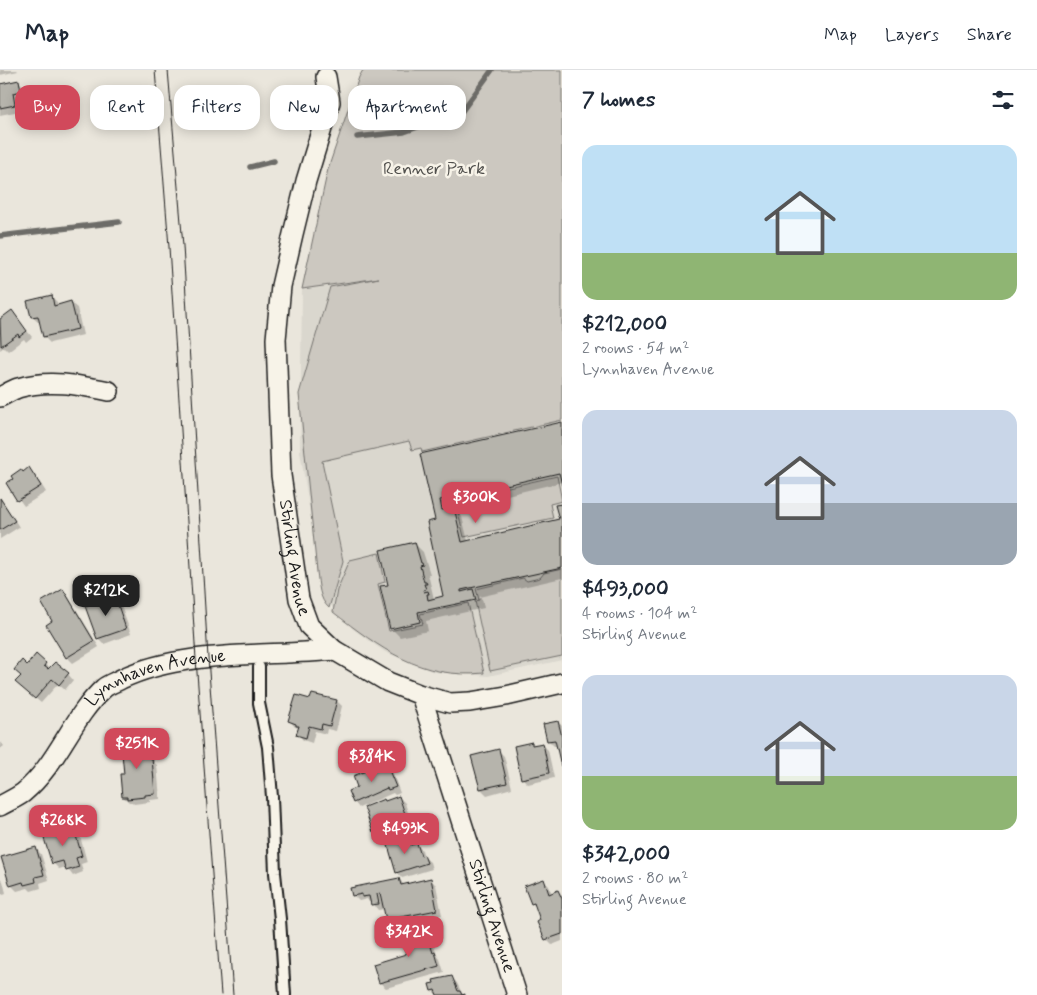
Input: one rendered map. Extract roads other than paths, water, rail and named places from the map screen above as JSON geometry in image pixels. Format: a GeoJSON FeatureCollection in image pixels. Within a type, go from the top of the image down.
{"type":"FeatureCollection","features":[{"type":"Feature","properties":{"kind":"street","name":"Stirling Avenue"},"geometry":{"type":"LineString","coordinates":[[325,72],[330,102],[306,181],[281,286],[276,339],[281,475],[300,599],[309,626],[334,650],[388,682],[421,695],[516,995]]}},
{"type":"Feature","properties":{"kind":"street"},"geometry":{"type":"LineString","coordinates":[[0,397],[18,388],[49,384],[75,384],[109,391]]}},
{"type":"Feature","properties":{"kind":"street","name":"Lynnhaven Avenue"},"geometry":{"type":"LineString","coordinates":[[0,806],[22,793],[43,773],[88,706],[106,687],[137,672],[166,664],[196,659],[334,650]]}},
{"type":"Feature","properties":{"kind":"street"},"geometry":{"type":"LineString","coordinates":[[421,695],[450,703],[470,702],[562,683]]}},
{"type":"Feature","properties":{"kind":"lane"},"geometry":{"type":"LineString","coordinates":[[260,667],[259,703],[270,767],[275,874],[285,995]]}},
{"type":"Feature","properties":{"kind":"waterway"},"geometry":{"type":"LineString","coordinates":[[357,137],[404,132],[462,111],[492,70]]}},
{"type":"Feature","properties":{"kind":"waterway"},"geometry":{"type":"LineString","coordinates":[[250,167],[274,161]]}},
{"type":"Feature","properties":{"kind":"waterway"},"geometry":{"type":"LineString","coordinates":[[0,236],[119,222]]}},
{"type":"Feature","properties":{"kind":"tram line"},"geometry":{"type":"LineString","coordinates":[[155,70],[221,995]]}},
{"type":"Feature","properties":{"kind":"tram line"},"geometry":{"type":"LineString","coordinates":[[168,70],[183,246],[208,658],[233,995]]}},
{"type":"Feature","properties":{"kind":"park label","name":"Renner Park"},"geometry":{"type":"Point","coordinates":[434,169]}}]}
